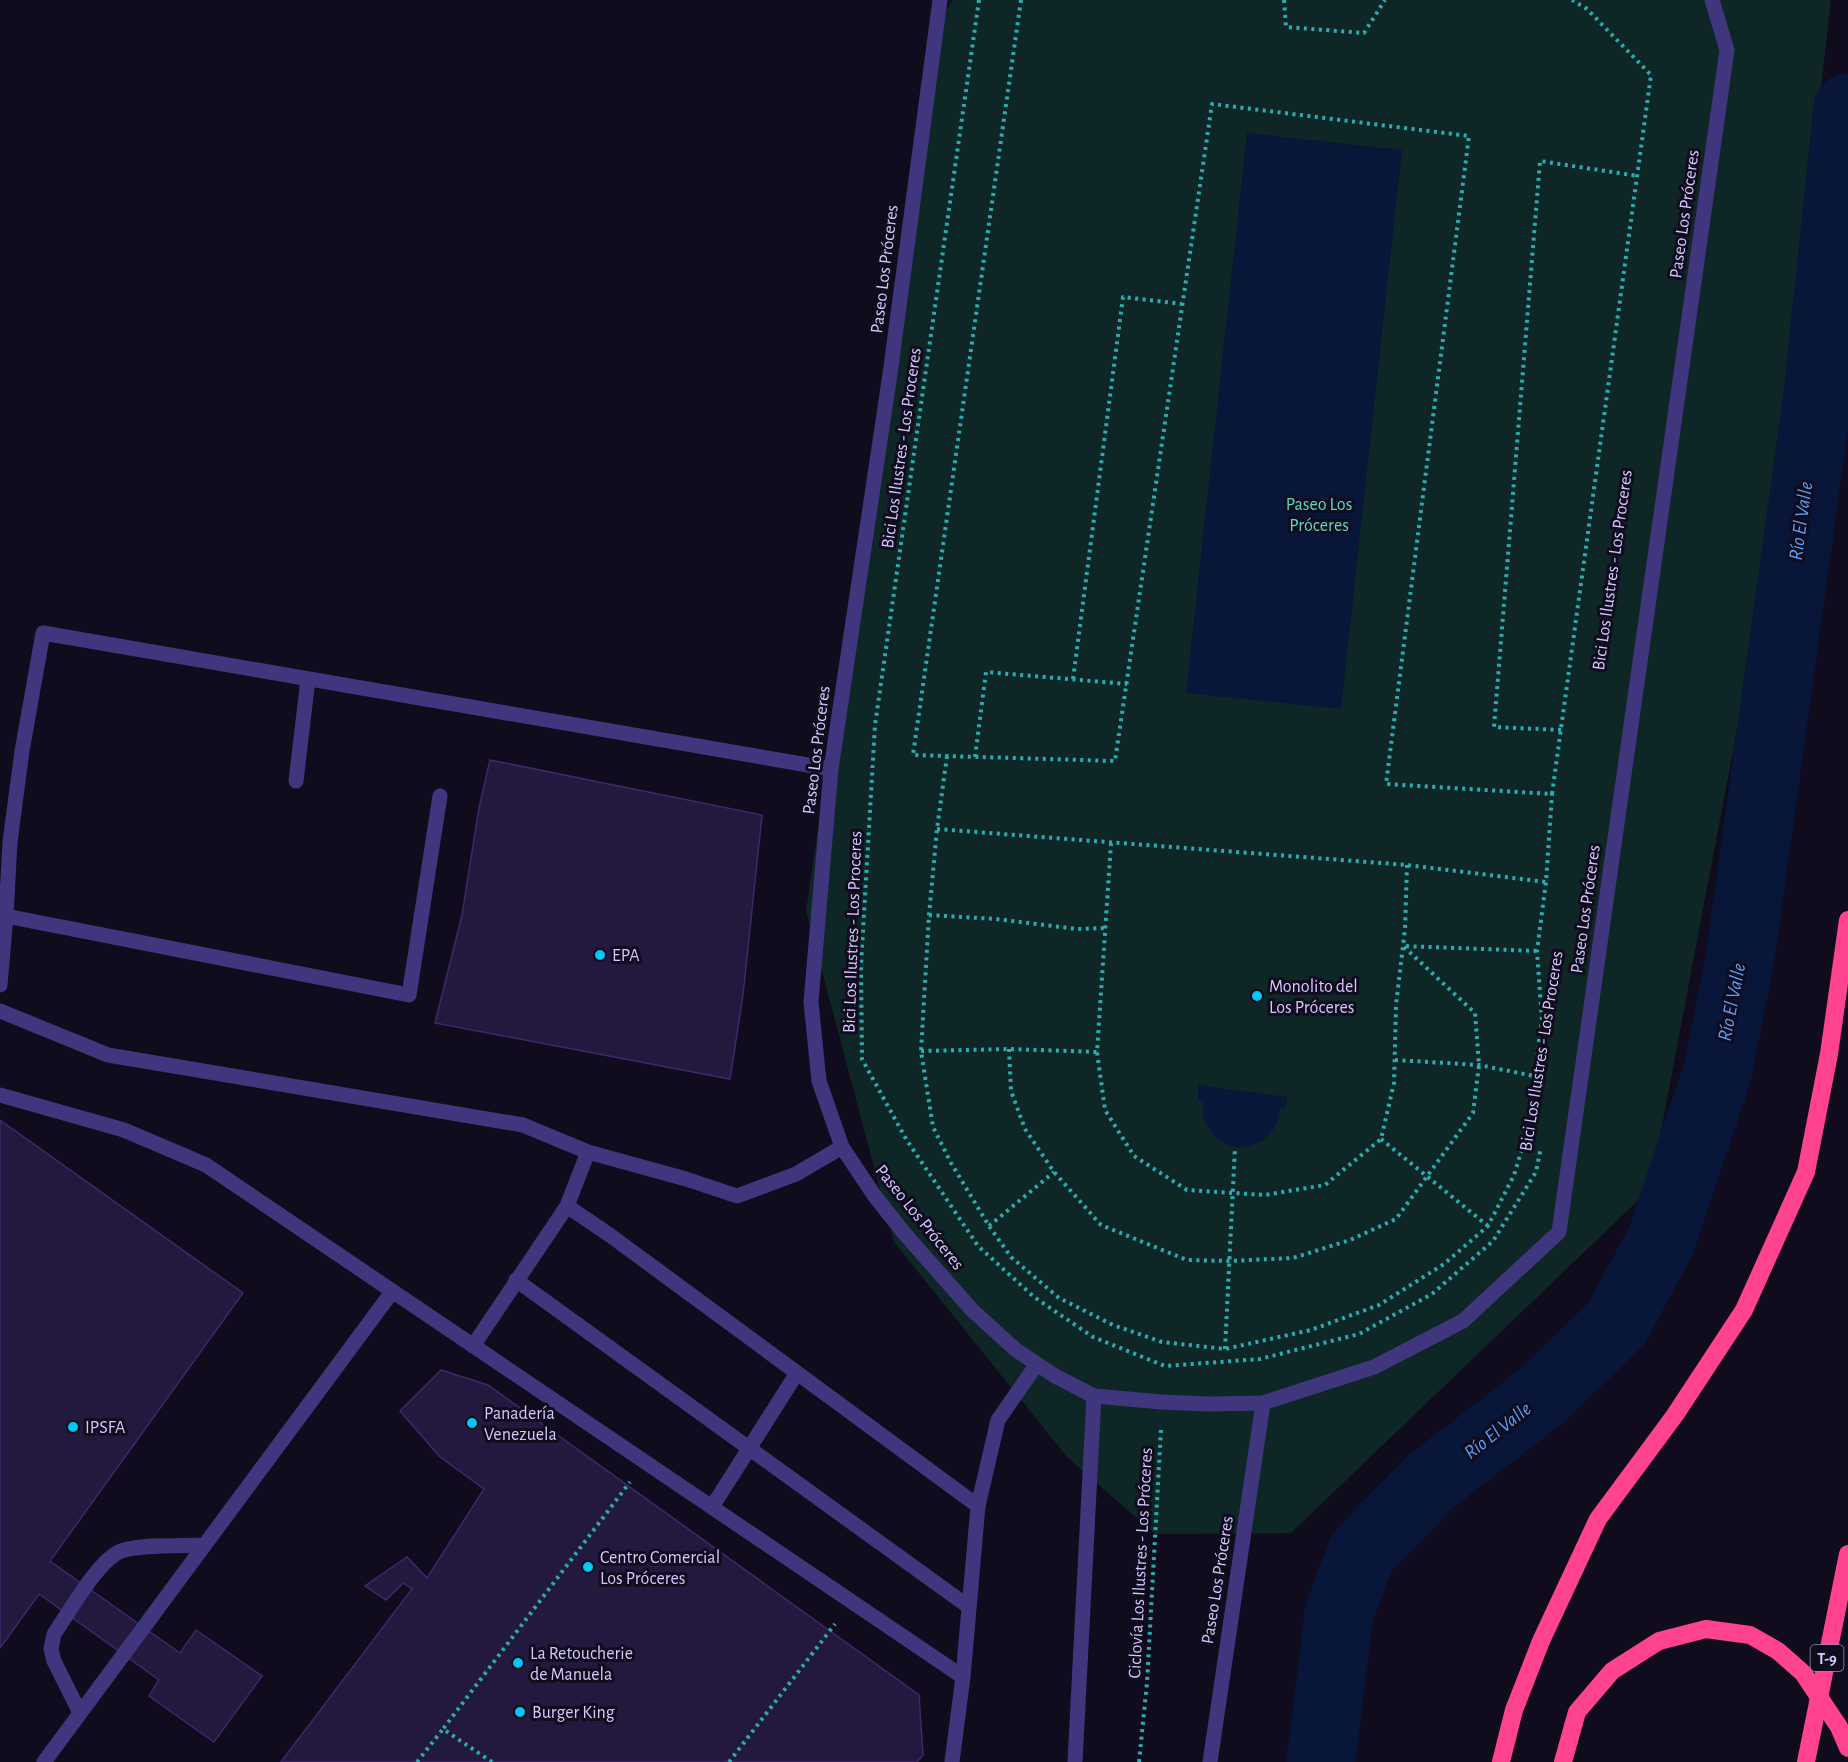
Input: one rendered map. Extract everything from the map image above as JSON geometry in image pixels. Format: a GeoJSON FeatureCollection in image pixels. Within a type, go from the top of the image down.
{"type":"FeatureCollection","features":[{"type":"Feature","properties":{"kind":"highway"},"geometry":{"type":"LineString","coordinates":[[1501,1762],[1514,1710],[1541,1641],[1598,1519],[1675,1415],[1744,1310],[1806,1172],[1829,1054],[1848,920]]}},
{"type":"Feature","properties":{"kind":"highway","name":"T-9"},"geometry":{"type":"LineString","coordinates":[[1806,1762],[1848,1554]]}},
{"type":"Feature","properties":{"kind":"highway"},"geometry":{"type":"LineString","coordinates":[[1563,1762],[1577,1712],[1612,1671],[1659,1641],[1706,1629],[1750,1635],[1778,1651],[1803,1673],[1839,1727],[1848,1748]]}},
{"type":"Feature","properties":{"kind":"street","name":"Paseo Los Próceres"},"geometry":{"type":"LineString","coordinates":[[940,0],[890,374],[831,770],[811,1002],[819,1081],[842,1147],[874,1195],[904,1233],[972,1310],[1016,1350],[1055,1376],[1094,1396],[1209,1404],[1263,1403],[1374,1367],[1463,1322],[1558,1232],[1727,50],[1712,0]]}},
{"type":"Feature","properties":{"kind":"street"},"geometry":{"type":"LineString","coordinates":[[0,985],[10,842],[22,751],[43,633],[831,770]]}},
{"type":"Feature","properties":{"kind":"street"},"geometry":{"type":"LineString","coordinates":[[296,781],[308,680]]}},
{"type":"Feature","properties":{"kind":"street"},"geometry":{"type":"LineString","coordinates":[[6,916],[409,995],[440,796]]}},
{"type":"Feature","properties":{"kind":"street"},"geometry":{"type":"LineString","coordinates":[[0,1011],[108,1055],[523,1125],[588,1152],[686,1179],[737,1196],[796,1174],[842,1147]]}},
{"type":"Feature","properties":{"kind":"street"},"geometry":{"type":"LineString","coordinates":[[0,1095],[124,1130],[207,1165],[963,1677]]}},
{"type":"Feature","properties":{"kind":"street"},"geometry":{"type":"LineString","coordinates":[[473,1346],[567,1206],[588,1152]]}},
{"type":"Feature","properties":{"kind":"street"},"geometry":{"type":"LineString","coordinates":[[567,1206],[978,1506]]}},
{"type":"Feature","properties":{"kind":"street"},"geometry":{"type":"LineString","coordinates":[[516,1280],[969,1607]]}},
{"type":"Feature","properties":{"kind":"street"},"geometry":{"type":"LineString","coordinates":[[44,1762],[392,1292]]}},
{"type":"Feature","properties":{"kind":"street"},"geometry":{"type":"LineString","coordinates":[[952,1762],[963,1677],[978,1506],[998,1420],[1037,1364]]}},
{"type":"Feature","properties":{"kind":"street"},"geometry":{"type":"LineString","coordinates":[[712,1507],[751,1449],[797,1373]]}},
{"type":"Feature","properties":{"kind":"street"},"geometry":{"type":"LineString","coordinates":[[1075,1762],[1094,1396]]}},
{"type":"Feature","properties":{"kind":"street","name":"Paseo Los Próceres"},"geometry":{"type":"LineString","coordinates":[[1210,1762],[1263,1403]]}},
{"type":"Feature","properties":{"kind":"street"},"geometry":{"type":"LineString","coordinates":[[80,1713],[54,1661],[51,1649],[54,1634],[104,1561],[132,1548],[204,1545]]}},
{"type":"Feature","properties":{"kind":"path","name":"Bici Los Ilustres - Los Proceres"},"geometry":{"type":"LineString","coordinates":[[979,0],[875,724],[861,965],[862,1059],[906,1139],[978,1246],[1034,1297],[1093,1337],[1165,1366],[1260,1359],[1359,1334],[1432,1294],[1493,1242],[1536,1172],[1542,1138]]}},
{"type":"Feature","properties":{"kind":"path"},"geometry":{"type":"LineString","coordinates":[[1021,0],[913,755],[1115,761],[1212,104],[1468,136],[1386,784],[1552,794]]}},
{"type":"Feature","properties":{"kind":"path"},"geometry":{"type":"LineString","coordinates":[[1284,0],[1286,27],[1364,33],[1385,0]]}},
{"type":"Feature","properties":{"kind":"path"},"geometry":{"type":"LineString","coordinates":[[947,756],[929,915],[921,1052],[933,1127],[951,1163],[989,1226],[1011,1257],[1059,1298],[1113,1325],[1162,1342],[1225,1349],[1311,1330],[1379,1305],[1444,1264],[1488,1226],[1514,1176],[1530,1123],[1542,1021],[1537,951],[1546,882],[1552,794],[1652,75],[1587,9],[1572,0]]}},
{"type":"Feature","properties":{"kind":"path"},"geometry":{"type":"LineString","coordinates":[[1561,730],[1494,727],[1540,161],[1638,176]]}},
{"type":"Feature","properties":{"kind":"path"},"geometry":{"type":"LineString","coordinates":[[1073,679],[1123,297],[1182,304]]}},
{"type":"Feature","properties":{"kind":"path"},"geometry":{"type":"LineString","coordinates":[[975,757],[986,672],[1127,684]]}},
{"type":"Feature","properties":{"kind":"path"},"geometry":{"type":"LineString","coordinates":[[937,829],[1407,865],[1546,882]]}},
{"type":"Feature","properties":{"kind":"path"},"geometry":{"type":"LineString","coordinates":[[1111,843],[1097,1052],[1105,1110],[1134,1156],[1187,1190],[1265,1195],[1325,1185],[1381,1139],[1394,1083],[1396,1005],[1403,946],[1407,865]]}},
{"type":"Feature","properties":{"kind":"path"},"geometry":{"type":"LineString","coordinates":[[929,915],[996,919],[1077,929],[1105,928]]}},
{"type":"Feature","properties":{"kind":"path"},"geometry":{"type":"LineString","coordinates":[[1403,946],[1537,951]]}},
{"type":"Feature","properties":{"kind":"path"},"geometry":{"type":"LineString","coordinates":[[1009,1049],[1011,1091],[1024,1129],[1054,1172],[1101,1225],[1187,1260],[1229,1262],[1293,1258],[1350,1240],[1396,1219],[1473,1113],[1479,1065],[1475,1013],[1403,946]]}},
{"type":"Feature","properties":{"kind":"path"},"geometry":{"type":"LineString","coordinates":[[921,1052],[1009,1049],[1097,1052]]}},
{"type":"Feature","properties":{"kind":"path"},"geometry":{"type":"LineString","coordinates":[[1395,1060],[1479,1065],[1534,1076]]}},
{"type":"Feature","properties":{"kind":"path"},"geometry":{"type":"LineString","coordinates":[[1381,1139],[1488,1226]]}},
{"type":"Feature","properties":{"kind":"path"},"geometry":{"type":"LineString","coordinates":[[1225,1349],[1235,1147]]}},
{"type":"Feature","properties":{"kind":"path"},"geometry":{"type":"LineString","coordinates":[[989,1226],[1054,1172]]}},
{"type":"Feature","properties":{"kind":"path","name":"Ciclovía Los Ilustres - Los Próceres"},"geometry":{"type":"LineString","coordinates":[[1139,1762],[1147,1683],[1165,1366]]}},
{"type":"Feature","properties":{"kind":"path"},"geometry":{"type":"LineString","coordinates":[[417,1762],[625,1490]]}},
{"type":"Feature","properties":{"kind":"path"},"geometry":{"type":"LineString","coordinates":[[729,1762],[830,1630]]}},
{"type":"Feature","properties":{"kind":"path"},"geometry":{"type":"LineString","coordinates":[[443,1729],[492,1762]]}},
{"type":"Feature","properties":{"kind":"green space","name":"Paseo Los Próceres"},"geometry":{"type":"Polygon","coordinates":[[[952,0],[1831,0],[1765,582],[1650,1189],[1291,1533],[1155,1534],[1067,1457],[894,1242],[806,911],[935,31],[952,0]]]}},
{"type":"Feature","properties":{"kind":"water"},"geometry":{"type":"Polygon","coordinates":[[[1247,133],[1402,150],[1341,709],[1186,693],[1247,133]]]}},
{"type":"Feature","properties":{"kind":"water"},"geometry":{"type":"Polygon","coordinates":[[[1198,1085],[1287,1097],[1286,1107],[1280,1108],[1278,1121],[1263,1140],[1240,1147],[1229,1145],[1218,1139],[1206,1124],[1203,1116],[1203,1102],[1198,1100],[1198,1085]]]}},
{"type":"Feature","properties":{"kind":"building","name":"EPA"},"geometry":{"type":"Polygon","coordinates":[[[490,760],[762,815],[743,995],[730,1079],[435,1023],[462,915],[479,808],[490,760]]]}},
{"type":"Feature","properties":{"kind":"building","name":"IPSFA"},"geometry":{"type":"Polygon","coordinates":[[[0,1120],[243,1293],[50,1561],[180,1653],[196,1630],[262,1676],[214,1742],[149,1696],[159,1680],[39,1594],[0,1648],[0,1120]]]}},
{"type":"Feature","properties":{"kind":"building","name":"Centro Comercial Los Próceres"},"geometry":{"type":"Polygon","coordinates":[[[441,1370],[488,1385],[919,1695],[923,1755],[917,1762],[281,1762],[412,1589],[403,1583],[386,1600],[365,1586],[407,1557],[427,1578],[484,1489],[440,1457],[400,1411],[441,1370]]]}},
{"type":"Feature","properties":{"kind":"waterway","name":"Río El Valle"},"geometry":{"type":"LineString","coordinates":[[1321,1762],[1339,1613],[1362,1552],[1430,1482],[1539,1398],[1616,1324],[1661,1241],[1717,1074],[1740,959],[1818,395],[1848,108]]}},
{"type":"Feature","properties":{"kind":"place","name":"EPA"},"geometry":{"type":"Point","coordinates":[600,955]}},
{"type":"Feature","properties":{"kind":"place","name":"Monolito del Los Próceres"},"geometry":{"type":"Point","coordinates":[1257,996]}},
{"type":"Feature","properties":{"kind":"place","name":"Panadería Venezuela"},"geometry":{"type":"Point","coordinates":[472,1423]}},
{"type":"Feature","properties":{"kind":"place","name":"IPSFA"},"geometry":{"type":"Point","coordinates":[73,1427]}},
{"type":"Feature","properties":{"kind":"place","name":"Centro Comercial Los Próceres"},"geometry":{"type":"Point","coordinates":[588,1567]}},
{"type":"Feature","properties":{"kind":"place","name":"La Retoucherie de Manuela"},"geometry":{"type":"Point","coordinates":[518,1663]}},
{"type":"Feature","properties":{"kind":"place","name":"Burger King"},"geometry":{"type":"Point","coordinates":[520,1712]}}]}
